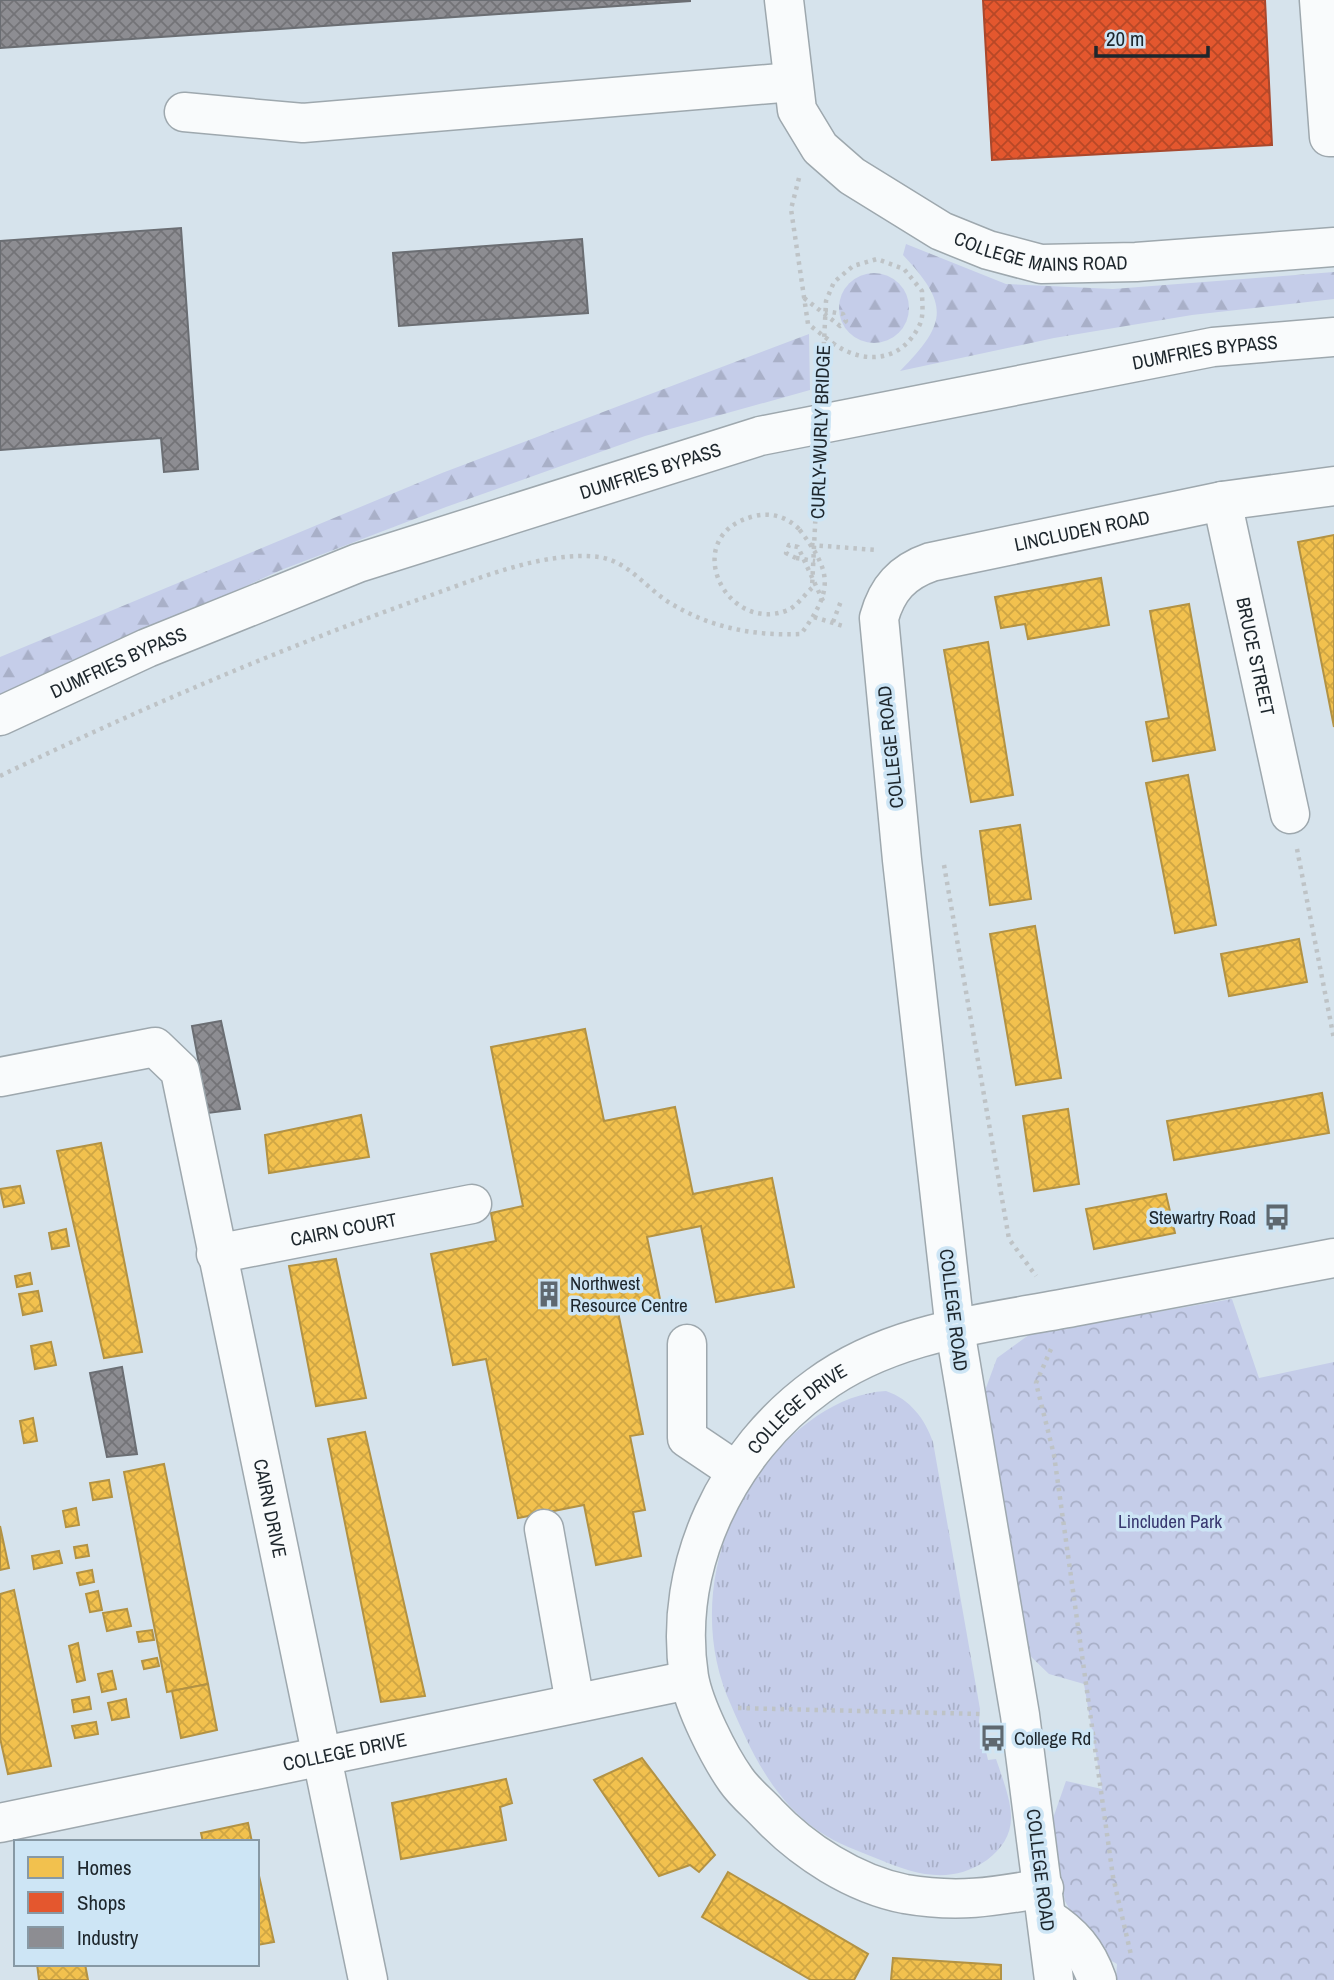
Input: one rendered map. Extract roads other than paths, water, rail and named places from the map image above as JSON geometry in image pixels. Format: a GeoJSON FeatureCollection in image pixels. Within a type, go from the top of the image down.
{"type":"FeatureCollection","features":[{"type":"Feature","properties":{"kind":"main road"},"geometry":{"type":"LineString","coordinates":[[184,112],[303,123],[795,96],[784,0]]}},
{"type":"Feature","properties":{"kind":"main road"},"geometry":{"type":"LineString","coordinates":[[1319,0],[1329,137],[1334,137]]}},
{"type":"Feature","properties":{"kind":"main road","name":"COLLEGE MAINS ROAD"},"geometry":{"type":"LineString","coordinates":[[795,96],[820,148],[852,176],[941,231],[988,250],[1041,264],[1098,264],[1334,247]]}},
{"type":"Feature","properties":{"kind":"main road","name":"DUMFRIES BYPASS"},"geometry":{"type":"LineString","coordinates":[[0,716],[147,648],[358,563],[760,436],[1213,347],[1334,337]]}},
{"type":"Feature","properties":{"kind":"main road","name":"LINCLUDEN ROAD"},"geometry":{"type":"LineString","coordinates":[[879,636],[879,618],[884,600],[894,584],[917,566],[1222,501],[1334,486]]}},
{"type":"Feature","properties":{"kind":"main road","name":"BRUCE STREET"},"geometry":{"type":"LineString","coordinates":[[1222,501],[1290,814]]}},
{"type":"Feature","properties":{"kind":"main road","name":"COLLEGE ROAD"},"geometry":{"type":"LineString","coordinates":[[879,636],[955,1330],[1020,1715],[1054,1980]]}},
{"type":"Feature","properties":{"kind":"main road","name":"CAIRN DRIVE"},"geometry":{"type":"LineString","coordinates":[[0,1077],[155,1047],[180,1070],[368,1980]]}},
{"type":"Feature","properties":{"kind":"main road","name":"CAIRN COURT"},"geometry":{"type":"LineString","coordinates":[[216,1254],[472,1204]]}},
{"type":"Feature","properties":{"kind":"main road"},"geometry":{"type":"LineString","coordinates":[[955,1330],[1334,1258]]}},
{"type":"Feature","properties":{"kind":"main road","name":"COLLEGE DRIVE"},"geometry":{"type":"LineString","coordinates":[[955,1330],[891,1347],[854,1363],[820,1384],[788,1409],[760,1438],[736,1471],[718,1502],[694,1571],[687,1643],[694,1693],[736,1781],[787,1834],[839,1870],[903,1893],[1046,1903]]}},
{"type":"Feature","properties":{"kind":"main road"},"geometry":{"type":"LineString","coordinates":[[687,1344],[687,1438],[736,1471]]}},
{"type":"Feature","properties":{"kind":"main road"},"geometry":{"type":"LineString","coordinates":[[544,1529],[575,1703]]}},
{"type":"Feature","properties":{"kind":"main road","name":"COLLEGE DRIVE"},"geometry":{"type":"LineString","coordinates":[[0,1823],[575,1703],[694,1693]]}},
{"type":"Feature","properties":{"kind":"main road"},"geometry":{"type":"LineString","coordinates":[[1046,1903],[1091,1961],[1097,1980]]}},
{"type":"Feature","properties":{"kind":"place","name":"Stewartry Road"},"geometry":{"type":"Point","coordinates":[1277,1217]}},
{"type":"Feature","properties":{"kind":"place","name":"Northwest Resource Centre"},"geometry":{"type":"Point","coordinates":[549,1294]}},
{"type":"Feature","properties":{"kind":"place","name":"College Rd"},"geometry":{"type":"Point","coordinates":[993,1738]}},
{"type":"Feature","properties":{"kind":"park label","name":"Lincluden Park"},"geometry":{"type":"Point","coordinates":[1170,1521]}}]}
